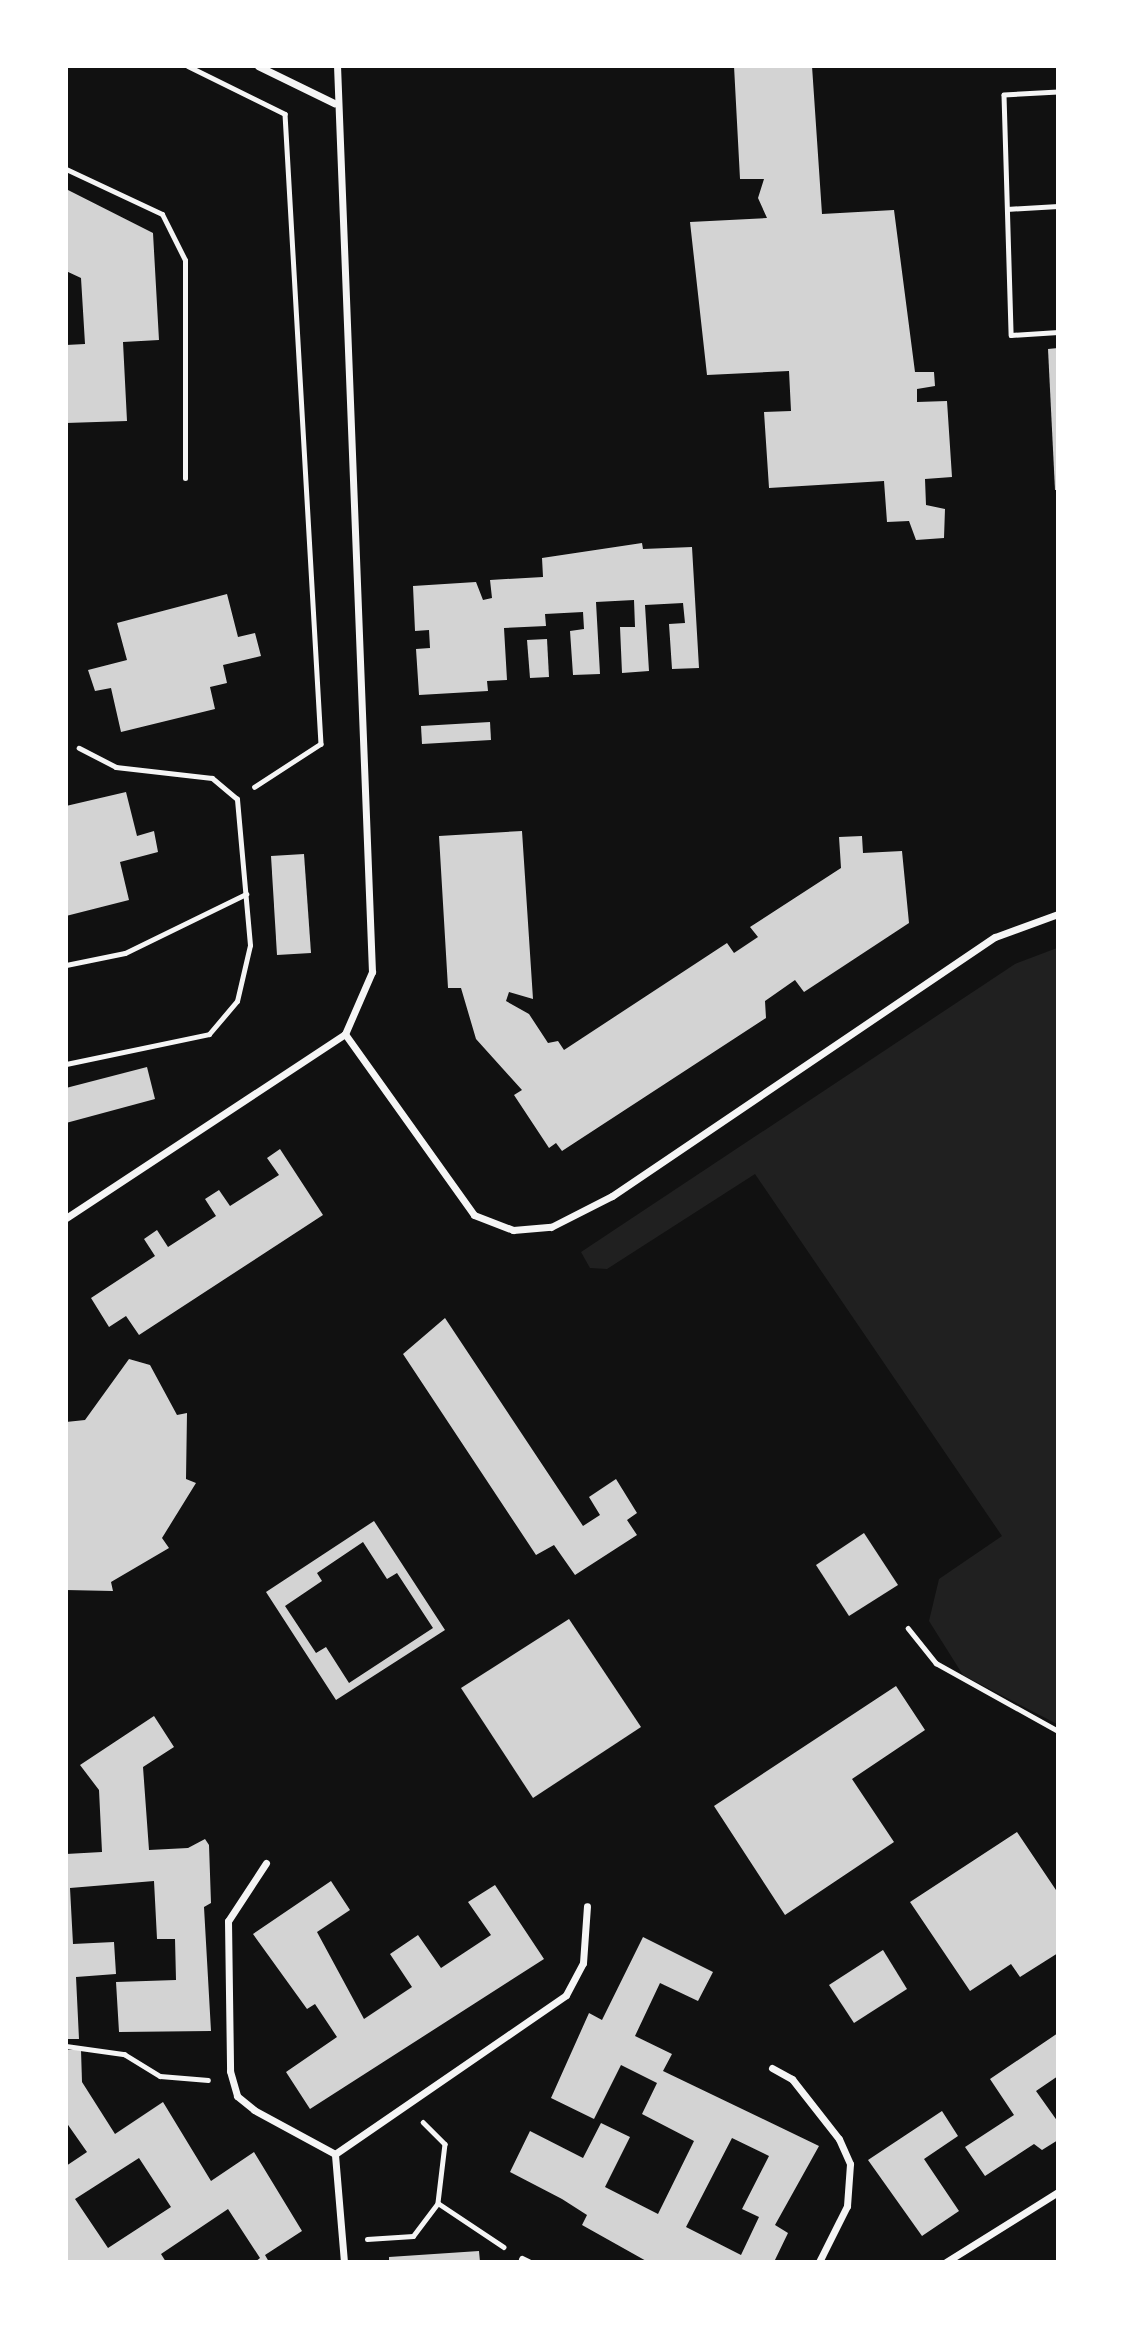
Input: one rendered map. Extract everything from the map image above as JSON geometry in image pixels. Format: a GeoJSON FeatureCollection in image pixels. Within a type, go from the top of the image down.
{"type":"FeatureCollection","features":[{"type":"Feature","properties":{"kind":"street"},"geometry":{"type":"LineString","coordinates":[[258,66],[334,103]]}},
{"type":"Feature","properties":{"kind":"street"},"geometry":{"type":"LineString","coordinates":[[66,1218],[345,1034],[372,972],[376,942],[334,103],[337,66]]}},
{"type":"Feature","properties":{"kind":"street"},"geometry":{"type":"LineString","coordinates":[[345,1034],[474,1214],[513,1230],[551,1227],[612,1196],[995,937],[1058,914]]}},
{"type":"Feature","properties":{"kind":"street"},"geometry":{"type":"LineString","coordinates":[[266,1863],[229,1921],[234,2082],[237,2096],[254,2110],[335,2154]]}},
{"type":"Feature","properties":{"kind":"street"},"geometry":{"type":"LineString","coordinates":[[335,2154],[566,1995],[583,1963],[587,1906]]}},
{"type":"Feature","properties":{"kind":"street"},"geometry":{"type":"LineString","coordinates":[[772,2068],[792,2079],[839,2139],[850,2164],[847,2206],[819,2262]]}},
{"type":"Feature","properties":{"kind":"street"},"geometry":{"type":"LineString","coordinates":[[335,2154],[344,2262]]}},
{"type":"Feature","properties":{"kind":"street"},"geometry":{"type":"LineString","coordinates":[[946,2262],[1058,2192]]}},
{"type":"Feature","properties":{"kind":"lane"},"geometry":{"type":"LineString","coordinates":[[66,169],[162,214],[185,260],[186,478]]}},
{"type":"Feature","properties":{"kind":"lane"},"geometry":{"type":"LineString","coordinates":[[66,1064],[209,1034],[237,1001],[250,945],[237,799],[212,778],[116,767],[79,748]]}},
{"type":"Feature","properties":{"kind":"lane"},"geometry":{"type":"LineString","coordinates":[[66,965],[125,953],[246,894]]}},
{"type":"Feature","properties":{"kind":"path"},"geometry":{"type":"LineString","coordinates":[[188,66],[285,114],[321,744],[237,799]]}},
{"type":"Feature","properties":{"kind":"path"},"geometry":{"type":"LineString","coordinates":[[1058,92],[1004,94],[1011,335],[1058,332]]}},
{"type":"Feature","properties":{"kind":"path"},"geometry":{"type":"LineString","coordinates":[[1007,209],[1058,206]]}},
{"type":"Feature","properties":{"kind":"path"},"geometry":{"type":"LineString","coordinates":[[908,1628],[936,1663],[1058,1731]]}},
{"type":"Feature","properties":{"kind":"path"},"geometry":{"type":"LineString","coordinates":[[66,2046],[124,2054],[160,2076],[234,2082]]}},
{"type":"Feature","properties":{"kind":"path"},"geometry":{"type":"LineString","coordinates":[[342,2241],[412,2236],[438,2203],[445,2144],[407,2106]]}},
{"type":"Feature","properties":{"kind":"path"},"geometry":{"type":"LineString","coordinates":[[438,2203],[525,2260]]}},
{"type":"Feature","properties":{"kind":"shaded area"},"geometry":{"type":"Polygon","coordinates":[[[1058,948],[1057,1724],[963,1675],[929,1621],[939,1579],[1002,1536],[755,1174],[607,1269],[590,1268],[581,1252],[1015,964],[1058,948]]]}},
{"type":"Feature","properties":{"kind":"building"},"geometry":{"type":"Polygon","coordinates":[[[734,66],[812,66],[822,214],[894,210],[915,372],[934,372],[935,386],[917,389],[917,402],[947,401],[952,477],[925,479],[926,505],[945,509],[944,538],[916,540],[909,521],[887,522],[884,481],[769,488],[764,412],[791,411],[789,371],[707,375],[690,222],[767,218],[758,198],[764,179],[740,179],[734,66]]]}},
{"type":"Feature","properties":{"kind":"building"},"geometry":{"type":"Polygon","coordinates":[[[66,189],[153,233],[159,340],[123,342],[127,421],[66,423],[66,345],[85,344],[81,278],[66,271],[66,189]]]}},
{"type":"Feature","properties":{"kind":"building"},"geometry":{"type":"Polygon","coordinates":[[[1058,348],[1058,490],[1055,490],[1048,349],[1058,348]]]}},
{"type":"Feature","properties":{"kind":"building"},"geometry":{"type":"Polygon","coordinates":[[[642,543],[643,549],[692,547],[699,668],[672,669],[669,624],[685,623],[683,603],[645,605],[649,671],[622,673],[620,627],[635,627],[634,600],[596,602],[600,674],[573,675],[570,631],[584,629],[583,612],[545,614],[546,626],[504,628],[507,680],[487,681],[488,691],[419,695],[416,649],[430,648],[429,630],[415,631],[413,586],[476,582],[483,600],[492,598],[490,580],[543,577],[542,558],[642,543]]]}},
{"type":"Feature","properties":{"kind":"building"},"geometry":{"type":"Polygon","coordinates":[[[227,594],[238,637],[255,633],[261,656],[223,665],[227,683],[210,687],[215,709],[121,732],[111,688],[95,691],[88,670],[127,660],[117,623],[227,594]]]}},
{"type":"Feature","properties":{"kind":"building"},"geometry":{"type":"Polygon","coordinates":[[[547,639],[549,677],[530,678],[527,640],[547,639]]]}},
{"type":"Feature","properties":{"kind":"building"},"geometry":{"type":"Polygon","coordinates":[[[490,722],[491,740],[422,744],[421,726],[490,722]]]}},
{"type":"Feature","properties":{"kind":"building"},"geometry":{"type":"Polygon","coordinates":[[[126,792],[137,836],[154,831],[158,852],[120,862],[129,900],[66,916],[66,806],[126,792]]]}},
{"type":"Feature","properties":{"kind":"building"},"geometry":{"type":"Polygon","coordinates":[[[522,831],[533,999],[509,992],[506,1001],[529,1014],[548,1043],[558,1041],[564,1050],[727,943],[734,953],[758,937],[750,927],[841,868],[839,837],[862,836],[863,853],[902,851],[909,923],[804,992],[795,980],[765,1001],[766,1018],[562,1151],[556,1143],[549,1148],[514,1095],[522,1090],[476,1039],[461,988],[448,988],[439,836],[522,831]]]}},
{"type":"Feature","properties":{"kind":"building"},"geometry":{"type":"Polygon","coordinates":[[[304,854],[311,953],[277,955],[271,856],[304,854]]]}},
{"type":"Feature","properties":{"kind":"building"},"geometry":{"type":"Polygon","coordinates":[[[147,1067],[155,1099],[66,1123],[66,1088],[147,1067]]]}},
{"type":"Feature","properties":{"kind":"building"},"geometry":{"type":"Polygon","coordinates":[[[280,1149],[323,1215],[139,1335],[126,1316],[109,1327],[91,1298],[155,1256],[144,1239],[157,1230],[168,1247],[216,1216],[205,1199],[219,1190],[230,1206],[279,1175],[267,1158],[280,1149]]]}},
{"type":"Feature","properties":{"kind":"building"},"geometry":{"type":"Polygon","coordinates":[[[445,1318],[583,1526],[600,1515],[589,1497],[616,1479],[637,1513],[627,1520],[637,1535],[575,1575],[554,1545],[536,1555],[403,1354],[445,1318]]]}},
{"type":"Feature","properties":{"kind":"building"},"geometry":{"type":"Polygon","coordinates":[[[129,1359],[150,1365],[177,1415],[187,1413],[186,1479],[196,1483],[162,1538],[169,1548],[111,1582],[113,1591],[66,1590],[66,1422],[85,1420],[129,1359]]]}},
{"type":"Feature","properties":{"kind":"building"},"geometry":{"type":"Polygon","coordinates":[[[374,1521],[445,1630],[336,1700],[266,1592],[374,1521]],[[363,1542],[317,1573],[322,1581],[285,1606],[316,1653],[326,1647],[349,1683],[433,1628],[397,1573],[387,1579],[363,1542]]]}},
{"type":"Feature","properties":{"kind":"building"},"geometry":{"type":"Polygon","coordinates":[[[864,1533],[898,1585],[849,1616],[816,1565],[864,1533]]]}},
{"type":"Feature","properties":{"kind":"building"},"geometry":{"type":"Polygon","coordinates":[[[569,1619],[641,1727],[533,1798],[461,1688],[569,1619]]]}},
{"type":"Feature","properties":{"kind":"building"},"geometry":{"type":"Polygon","coordinates":[[[896,1686],[925,1730],[852,1779],[894,1842],[785,1915],[714,1806],[896,1686]]]}},
{"type":"Feature","properties":{"kind":"building"},"geometry":{"type":"Polygon","coordinates":[[[154,1716],[174,1747],[143,1767],[149,1850],[188,1848],[205,1839],[209,1845],[211,1903],[204,1907],[211,2031],[119,2032],[116,1982],[176,1980],[175,1939],[157,1939],[154,1881],[70,1888],[73,1944],[114,1942],[116,1974],[76,1977],[79,2039],[66,2039],[66,1854],[102,1852],[99,1790],[80,1765],[154,1716]]]}},
{"type":"Feature","properties":{"kind":"building"},"geometry":{"type":"Polygon","coordinates":[[[1017,1832],[1058,1893],[1058,1953],[1020,1977],[1011,1964],[970,1991],[910,1902],[1017,1832]]]}},
{"type":"Feature","properties":{"kind":"building"},"geometry":{"type":"Polygon","coordinates":[[[331,1881],[350,1910],[317,1932],[364,2019],[412,1987],[390,1954],[418,1935],[441,1968],[491,1935],[468,1902],[495,1885],[544,1959],[310,2109],[286,2072],[337,2037],[315,2004],[307,2009],[253,1934],[331,1881]]]}},
{"type":"Feature","properties":{"kind":"building"},"geometry":{"type":"Polygon","coordinates":[[[643,1937],[713,1972],[698,2001],[660,1983],[635,2036],[672,2054],[663,2071],[819,2146],[775,2225],[788,2233],[774,2262],[648,2262],[582,2225],[587,2215],[510,2172],[530,2131],[583,2158],[601,2123],[630,2137],[605,2187],[658,2214],[694,2141],[642,2114],[657,2083],[621,2065],[594,2119],[551,2098],[589,2013],[602,2020],[643,1937]],[[732,2138],[686,2227],[741,2255],[759,2217],[742,2209],[769,2156],[732,2138]]]}},
{"type":"Feature","properties":{"kind":"building"},"geometry":{"type":"Polygon","coordinates":[[[883,1950],[907,1989],[854,2023],[829,1985],[883,1950]]]}},
{"type":"Feature","properties":{"kind":"building"},"geometry":{"type":"Polygon","coordinates":[[[1058,2033],[1058,2076],[1036,2091],[1058,2122],[1058,2140],[1042,2150],[1034,2144],[985,2176],[965,2147],[1014,2115],[990,2079],[1058,2033]]]}},
{"type":"Feature","properties":{"kind":"building"},"geometry":{"type":"Polygon","coordinates":[[[66,2050],[81,2050],[82,2082],[115,2134],[163,2102],[211,2181],[254,2152],[302,2231],[265,2255],[269,2262],[255,2262],[260,2258],[228,2209],[161,2254],[166,2262],[66,2262],[66,2166],[87,2152],[66,2122],[66,2050]],[[139,2158],[75,2199],[108,2248],[171,2207],[139,2158]]]}},
{"type":"Feature","properties":{"kind":"building"},"geometry":{"type":"Polygon","coordinates":[[[942,2111],[958,2136],[924,2159],[959,2211],[922,2236],[868,2160],[942,2111]]]}},
{"type":"Feature","properties":{"kind":"building"},"geometry":{"type":"Polygon","coordinates":[[[479,2251],[480,2262],[389,2262],[389,2257],[479,2251]]]}}]}
